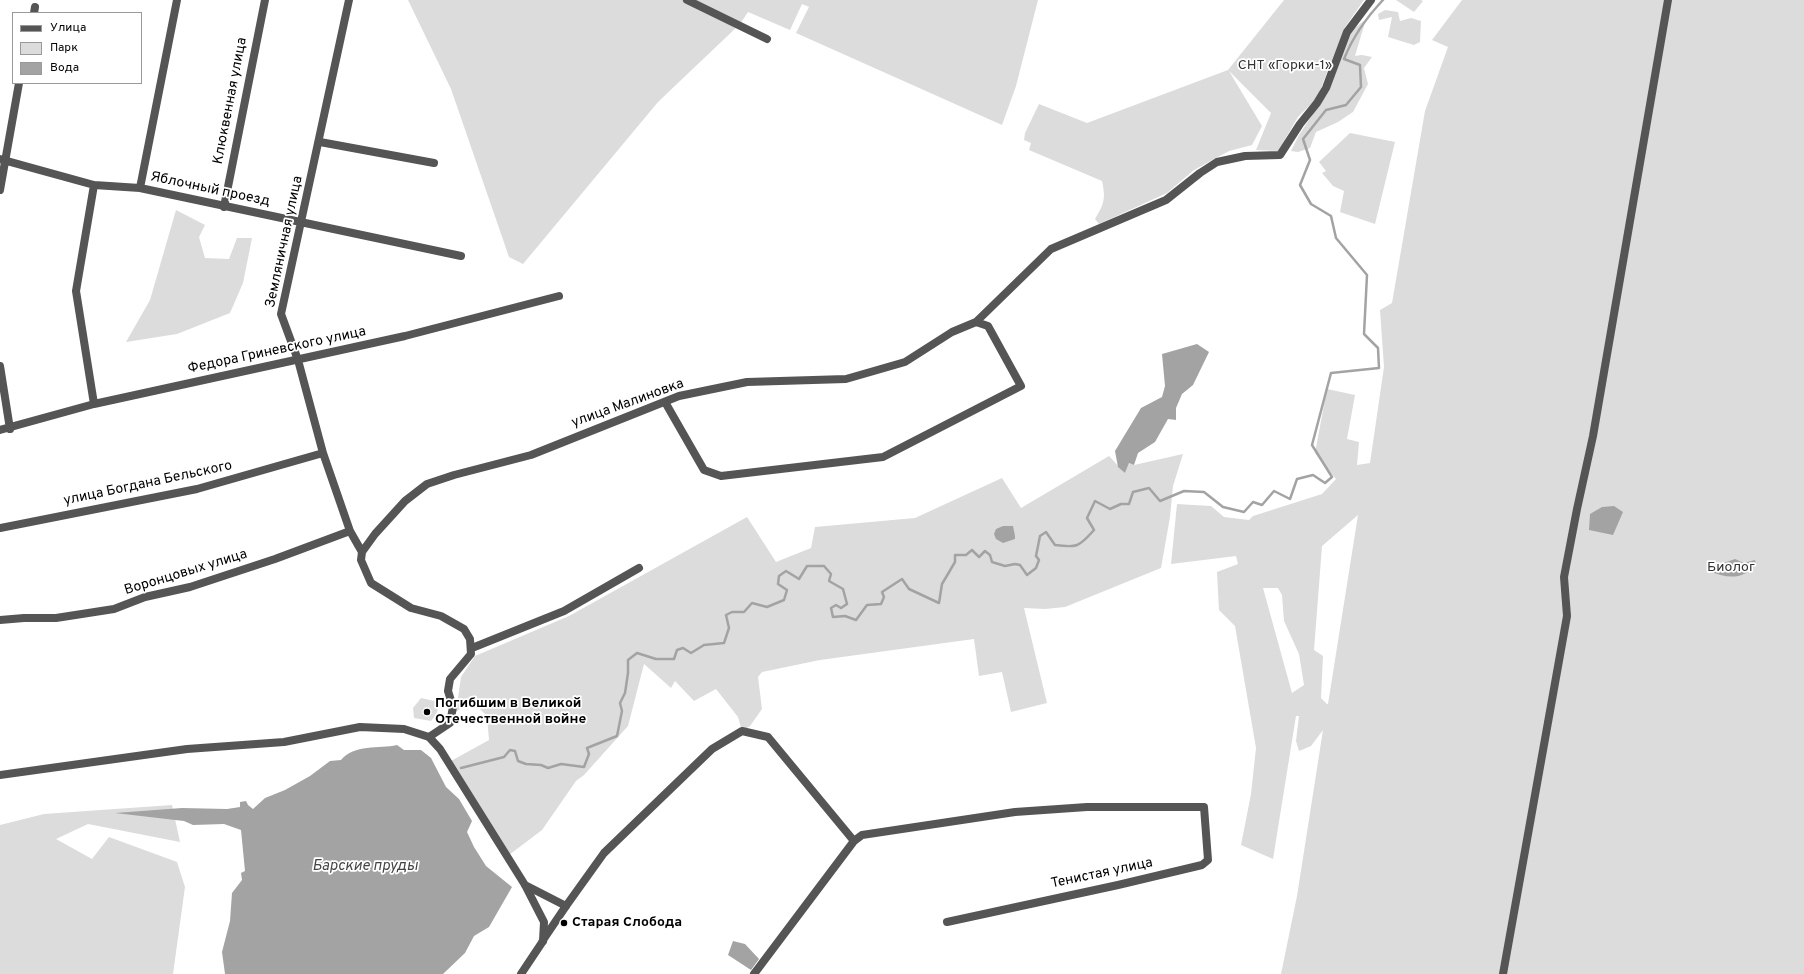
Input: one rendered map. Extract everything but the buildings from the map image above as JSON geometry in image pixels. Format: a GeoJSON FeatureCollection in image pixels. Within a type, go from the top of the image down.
{"type":"FeatureCollection","features":[{"type":"Feature","properties":{"kind":"street"},"geometry":{"type":"LineString","coordinates":[[140,188],[177,0]]}},
{"type":"Feature","properties":{"kind":"street","name":"Клюквенная улица"},"geometry":{"type":"LineString","coordinates":[[224,207],[265,0]]}},
{"type":"Feature","properties":{"kind":"street","name":"Земляничная улица"},"geometry":{"type":"LineString","coordinates":[[349,0],[320,142],[281,314],[298,360],[323,453],[350,531]]}},
{"type":"Feature","properties":{"kind":"street"},"geometry":{"type":"LineString","coordinates":[[687,0],[767,39]]}},
{"type":"Feature","properties":{"kind":"street"},"geometry":{"type":"LineString","coordinates":[[664,402],[704,470],[721,476],[883,457],[1021,386],[988,326],[976,322],[1051,249],[1166,200],[1200,173],[1217,162],[1245,156],[1280,155],[1326,88],[1347,32],[1371,0]]}},
{"type":"Feature","properties":{"kind":"street"},"geometry":{"type":"LineString","coordinates":[[1503,974],[1567,616],[1564,577],[1594,430],[1668,0]]}},
{"type":"Feature","properties":{"kind":"street"},"geometry":{"type":"LineString","coordinates":[[0,190],[2,160],[19,84]]}},
{"type":"Feature","properties":{"kind":"street"},"geometry":{"type":"LineString","coordinates":[[320,142],[434,163]]}},
{"type":"Feature","properties":{"kind":"street","name":"Яблочный проезд"},"geometry":{"type":"LineString","coordinates":[[2,160],[94,185],[140,188],[461,256]]}},
{"type":"Feature","properties":{"kind":"street"},"geometry":{"type":"LineString","coordinates":[[94,185],[76,291],[94,404]]}},
{"type":"Feature","properties":{"kind":"street","name":"Федора Гриневского улица"},"geometry":{"type":"LineString","coordinates":[[0,430],[10,429],[94,404],[405,336],[559,296]]}},
{"type":"Feature","properties":{"kind":"street","name":"улица Малиновка"},"geometry":{"type":"LineString","coordinates":[[362,552],[375,534],[405,501],[427,484],[454,475],[531,455],[679,396],[747,382],[846,379],[905,362],[952,332],[976,322]]}},
{"type":"Feature","properties":{"kind":"street"},"geometry":{"type":"LineString","coordinates":[[0,366],[10,429]]}},
{"type":"Feature","properties":{"kind":"street","name":"улица Богдана Бельского"},"geometry":{"type":"LineString","coordinates":[[0,528],[197,489],[323,453]]}},
{"type":"Feature","properties":{"kind":"street"},"geometry":{"type":"LineString","coordinates":[[350,531],[362,552],[361,560],[371,583],[410,608],[441,616],[464,629],[470,639],[472,648],[471,654],[450,680],[448,691],[453,707],[450,723],[429,737]]}},
{"type":"Feature","properties":{"kind":"street","name":"Воронцовых улица"},"geometry":{"type":"LineString","coordinates":[[0,620],[56,618],[114,609],[145,597],[190,587],[268,561],[350,531]]}},
{"type":"Feature","properties":{"kind":"street"},"geometry":{"type":"LineString","coordinates":[[472,648],[564,611],[638,568]]}},
{"type":"Feature","properties":{"kind":"street"},"geometry":{"type":"LineString","coordinates":[[0,775],[187,749],[284,742],[360,727],[404,729],[429,737],[440,749],[525,885],[544,922],[542,941]]}},
{"type":"Feature","properties":{"kind":"street"},"geometry":{"type":"LineString","coordinates":[[521,974],[566,906],[604,853],[712,749],[742,731],[768,737],[854,841],[754,974]]}},
{"type":"Feature","properties":{"kind":"street","name":"Тенистая улица"},"geometry":{"type":"LineString","coordinates":[[854,841],[862,835],[1015,812],[1087,807],[1204,807],[1208,860],[1202,865],[947,922]]}},
{"type":"Feature","properties":{"kind":"street"},"geometry":{"type":"LineString","coordinates":[[525,885],[566,906]]}},
{"type":"Feature","properties":{"kind":"street"},"geometry":{"type":"LineString","coordinates":[[544,922],[555,923]]}},
{"type":"Feature","properties":{"kind":"green space"},"geometry":{"type":"Polygon","coordinates":[[[408,0],[1038,0],[1016,86],[1002,125],[796,33],[809,7],[802,4],[790,30],[748,12],[740,24],[658,102],[523,264],[509,257],[451,89],[408,0]]]}},
{"type":"Feature","properties":{"kind":"green space","name":"СНТ «Горки-1»"},"geometry":{"type":"Polygon","coordinates":[[[1284,0],[1364,0],[1345,27],[1317,98],[1298,117],[1278,151],[1256,150],[1271,113],[1229,71],[1262,126],[1252,145],[1229,151],[1194,170],[1167,193],[1099,224],[1095,219],[1104,197],[1102,181],[1029,150],[1031,143],[1024,140],[1025,133],[1039,104],[1087,123],[1228,70],[1284,0]]]}},
{"type":"Feature","properties":{"kind":"green space"},"geometry":{"type":"Polygon","coordinates":[[[1396,0],[1421,0],[1423,1],[1414,12],[1396,0]]]}},
{"type":"Feature","properties":{"kind":"green space","name":"Биолог"},"geometry":{"type":"Polygon","coordinates":[[[1462,0],[1804,0],[1804,974],[1281,974],[1297,896],[1323,730],[1311,746],[1299,751],[1296,741],[1299,716],[1296,716],[1273,859],[1241,845],[1251,794],[1256,748],[1235,626],[1219,610],[1217,572],[1238,564],[1236,556],[1171,564],[1177,504],[1211,506],[1224,517],[1249,520],[1253,516],[1322,494],[1336,479],[1315,453],[1327,389],[1355,395],[1347,439],[1359,442],[1357,465],[1370,463],[1384,367],[1380,310],[1392,303],[1425,111],[1448,47],[1432,40],[1462,0]],[[1358,515],[1322,546],[1314,650],[1323,656],[1321,698],[1327,704],[1328,704],[1358,515]],[[1263,588],[1292,693],[1304,685],[1299,654],[1284,621],[1282,595],[1278,588],[1263,588]]]}},
{"type":"Feature","properties":{"kind":"green space"},"geometry":{"type":"Polygon","coordinates":[[[1385,10],[1398,12],[1400,21],[1411,18],[1421,21],[1420,42],[1414,45],[1388,37],[1392,17],[1379,20],[1378,14],[1385,10]]]}},
{"type":"Feature","properties":{"kind":"green space"},"geometry":{"type":"Polygon","coordinates":[[[1366,19],[1355,56],[1362,55],[1372,57],[1364,68],[1368,84],[1353,112],[1338,122],[1316,132],[1310,148],[1298,152],[1291,151],[1299,135],[1324,97],[1351,31],[1366,19]]]}},
{"type":"Feature","properties":{"kind":"green space"},"geometry":{"type":"Polygon","coordinates":[[[1350,133],[1395,142],[1375,224],[1340,212],[1344,191],[1333,186],[1322,173],[1326,171],[1319,162],[1350,133]]]}},
{"type":"Feature","properties":{"kind":"green space"},"geometry":{"type":"Polygon","coordinates":[[[176,210],[205,225],[199,237],[205,258],[229,259],[237,238],[252,238],[243,283],[230,313],[177,334],[126,342],[150,300],[176,210]]]}},
{"type":"Feature","properties":{"kind":"green space"},"geometry":{"type":"Polygon","coordinates":[[[1183,454],[1173,486],[1170,517],[1161,568],[1065,607],[1045,609],[1024,608],[1047,703],[1011,712],[1002,672],[979,676],[974,639],[820,660],[762,672],[758,677],[762,709],[750,726],[742,731],[738,717],[716,689],[694,701],[675,681],[671,688],[644,664],[628,726],[584,775],[576,781],[542,830],[509,855],[451,761],[489,740],[487,716],[471,700],[456,712],[461,677],[475,656],[569,616],[747,517],[776,562],[811,548],[815,527],[915,518],[1002,478],[1021,508],[1109,456],[1125,473],[1129,463],[1134,465],[1183,454]]]}},
{"type":"Feature","properties":{"kind":"green space"},"geometry":{"type":"Polygon","coordinates":[[[421,698],[439,702],[437,713],[431,721],[414,718],[413,708],[421,698]]]}},
{"type":"Feature","properties":{"kind":"green space"},"geometry":{"type":"Polygon","coordinates":[[[172,805],[180,842],[88,824],[56,839],[92,859],[109,837],[177,862],[185,887],[173,974],[0,974],[0,825],[44,814],[172,805]]]}},
{"type":"Feature","properties":{"kind":"water"},"geometry":{"type":"Polygon","coordinates":[[[1197,344],[1209,352],[1193,385],[1182,394],[1176,408],[1176,420],[1168,419],[1155,442],[1138,453],[1134,465],[1129,463],[1125,473],[1118,467],[1115,451],[1141,408],[1162,397],[1165,386],[1162,354],[1197,344]]]}},
{"type":"Feature","properties":{"kind":"water"},"geometry":{"type":"Polygon","coordinates":[[[1614,506],[1623,512],[1613,535],[1589,530],[1590,514],[1602,507],[1614,506]]]}},
{"type":"Feature","properties":{"kind":"water"},"geometry":{"type":"Polygon","coordinates":[[[1003,526],[1013,526],[1015,539],[1003,543],[996,539],[994,534],[996,529],[1003,526]]]}},
{"type":"Feature","properties":{"kind":"water"},"geometry":{"type":"Polygon","coordinates":[[[1735,559],[1744,563],[1755,560],[1756,564],[1740,576],[1728,576],[1709,571],[1718,565],[1735,559]]]}},
{"type":"Feature","properties":{"kind":"water","name":"Барские пруды"},"geometry":{"type":"Polygon","coordinates":[[[397,745],[404,750],[421,750],[431,758],[446,787],[459,799],[472,821],[467,832],[474,847],[486,866],[512,887],[489,927],[474,936],[465,953],[443,974],[225,974],[222,952],[230,921],[232,893],[242,880],[241,873],[245,871],[241,830],[224,824],[193,825],[184,821],[115,813],[182,808],[227,809],[240,807],[240,802],[246,801],[253,809],[265,798],[285,790],[310,776],[330,761],[341,760],[346,755],[360,749],[397,745]]]}},
{"type":"Feature","properties":{"kind":"water"},"geometry":{"type":"Polygon","coordinates":[[[733,941],[745,944],[759,959],[751,970],[728,955],[733,941]]]}},
{"type":"Feature","properties":{"kind":"waterway"},"geometry":{"type":"LineString","coordinates":[[461,768],[504,757],[510,750],[515,751],[518,761],[526,764],[541,765],[548,768],[561,764],[584,767],[589,754],[587,748],[617,736],[622,711],[620,703],[625,693],[628,673],[628,660],[637,653],[656,659],[674,659],[677,650],[683,648],[691,653],[704,645],[724,643],[729,628],[726,615],[732,612],[744,612],[752,603],[767,607],[784,600],[787,590],[778,584],[779,576],[786,571],[799,579],[807,566],[824,566],[831,574],[829,581],[843,589],[847,604],[841,608],[836,605],[831,608],[833,617],[845,616],[856,620],[867,605],[881,604],[884,597],[882,592],[902,579],[909,589],[939,603],[942,584],[955,562],[955,555],[966,555],[972,550],[979,557],[985,551],[990,555],[992,562],[1005,566],[1015,564],[1020,565],[1027,575],[1036,568],[1039,560],[1036,556],[1040,536],[1046,532],[1055,545],[1062,546],[1077,545],[1089,536],[1094,530],[1087,518],[1095,501],[1110,509],[1121,504],[1129,504],[1133,492],[1149,488],[1160,501],[1184,491],[1204,492],[1223,507],[1244,512],[1253,502],[1262,505],[1274,491],[1290,499],[1297,479],[1313,475],[1325,483],[1332,477],[1312,445],[1331,373],[1379,368],[1378,348],[1364,334],[1367,275],[1336,238],[1331,216],[1311,204],[1300,185],[1310,160],[1303,139],[1326,110],[1346,105],[1361,87],[1360,65],[1344,59],[1360,28],[1383,0]]}},
{"type":"Feature","properties":{"kind":"place","name":"Погибшим в Великой Отечественной войне"},"geometry":{"type":"Point","coordinates":[427,712]}},
{"type":"Feature","properties":{"kind":"place","name":"Старая Слобода"},"geometry":{"type":"Point","coordinates":[564,923]}}]}
